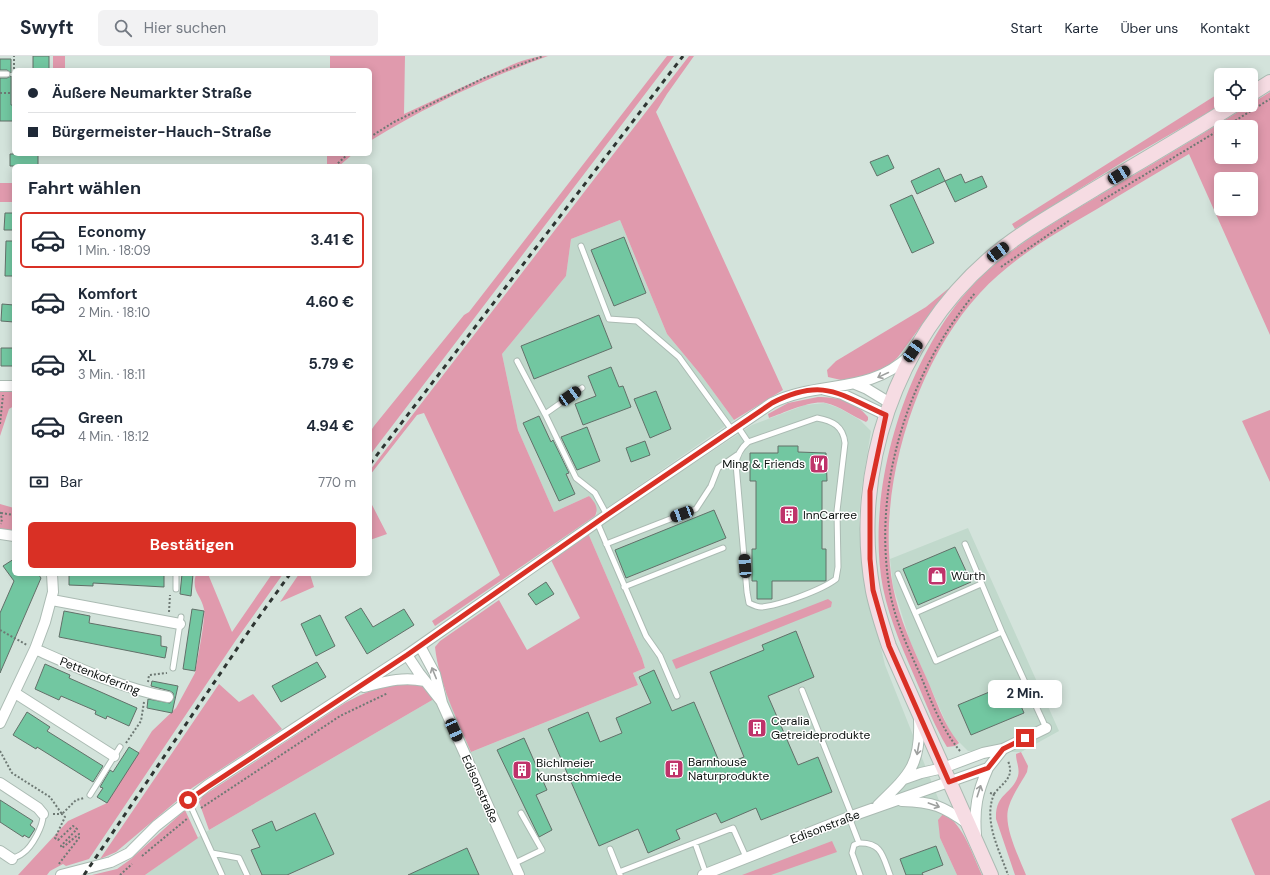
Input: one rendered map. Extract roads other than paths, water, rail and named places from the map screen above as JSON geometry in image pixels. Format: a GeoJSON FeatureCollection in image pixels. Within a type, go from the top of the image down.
{"type":"FeatureCollection","features":[{"type":"Feature","properties":{"kind":"main road"},"geometry":{"type":"LineString","coordinates":[[1258,90],[1270,82]]}},
{"type":"Feature","properties":{"kind":"main road"},"geometry":{"type":"LineString","coordinates":[[991,875],[919,715],[885,634],[873,590],[870,559],[870,491],[888,409],[904,368],[913,351],[956,292],[988,260],[1068,206],[1222,112]]}},
{"type":"Feature","properties":{"kind":"street"},"geometry":{"type":"LineString","coordinates":[[59,871],[111,862],[129,853],[156,826],[188,800],[407,655],[607,515],[772,403],[782,398],[805,391],[871,380],[886,374],[898,366],[913,351]]}},
{"type":"Feature","properties":{"kind":"street"},"geometry":{"type":"LineString","coordinates":[[851,384],[867,389],[888,409]]}},
{"type":"Feature","properties":{"kind":"street"},"geometry":{"type":"LineString","coordinates":[[823,389],[888,409]]}},
{"type":"Feature","properties":{"kind":"street"},"geometry":{"type":"LineString","coordinates":[[0,534],[12,536]]}},
{"type":"Feature","properties":{"kind":"street"},"geometry":{"type":"LineString","coordinates":[[1,717],[15,693],[35,649],[52,600],[54,585],[52,576]]}},
{"type":"Feature","properties":{"kind":"street"},"geometry":{"type":"LineString","coordinates":[[52,600],[168,622],[180,621]]}},
{"type":"Feature","properties":{"kind":"street","name":"Edisonstraße"},"geometry":{"type":"LineString","coordinates":[[420,646],[435,674],[442,703],[519,875]]}},
{"type":"Feature","properties":{"kind":"street","name":"Pettenkoferring"},"geometry":{"type":"LineString","coordinates":[[35,649],[118,685],[168,697]]}},
{"type":"Feature","properties":{"kind":"street","name":"Edisonstraße"},"geometry":{"type":"LineString","coordinates":[[407,655],[442,703]]}},
{"type":"Feature","properties":{"kind":"street"},"geometry":{"type":"LineString","coordinates":[[356,688],[411,678],[426,683]]}},
{"type":"Feature","properties":{"kind":"street"},"geometry":{"type":"LineString","coordinates":[[15,693],[114,756]]}},
{"type":"Feature","properties":{"kind":"street"},"geometry":{"type":"LineString","coordinates":[[875,808],[911,770],[917,756],[920,739],[919,715]]}},
{"type":"Feature","properties":{"kind":"street"},"geometry":{"type":"LineString","coordinates":[[904,779],[920,772],[943,768],[965,759],[1003,749],[1046,728]]}},
{"type":"Feature","properties":{"kind":"street"},"geometry":{"type":"LineString","coordinates":[[976,843],[975,814],[979,789],[988,768],[1003,749]]}},
{"type":"Feature","properties":{"kind":"street","name":"Edisonstraße"},"geometry":{"type":"LineString","coordinates":[[705,874],[896,800],[988,768]]}},
{"type":"Feature","properties":{"kind":"street"},"geometry":{"type":"LineString","coordinates":[[0,783],[38,808],[43,814]]}},
{"type":"Feature","properties":{"kind":"street"},"geometry":{"type":"LineString","coordinates":[[896,800],[927,802],[949,810],[968,824]]}},
{"type":"Feature","properties":{"kind":"street"},"geometry":{"type":"LineString","coordinates":[[0,851],[12,859]]}},
{"type":"Feature","properties":{"kind":"lane"},"geometry":{"type":"LineString","coordinates":[[0,74],[7,74]]}},
{"type":"Feature","properties":{"kind":"lane"},"geometry":{"type":"LineString","coordinates":[[581,246],[609,319],[636,321],[679,358],[711,400],[748,442]]}},
{"type":"Feature","properties":{"kind":"lane"},"geometry":{"type":"LineString","coordinates":[[517,361],[546,414],[576,478],[595,493],[607,515]]}},
{"type":"Feature","properties":{"kind":"lane"},"geometry":{"type":"LineString","coordinates":[[546,414],[582,388]]}},
{"type":"Feature","properties":{"kind":"lane"},"geometry":{"type":"LineString","coordinates":[[606,544],[696,509],[711,486],[718,468],[737,455],[742,447],[748,442],[817,418],[829,420],[839,426],[843,434],[844,443],[837,511],[838,568],[836,579],[828,585],[774,605],[759,607],[749,603],[736,464],[737,455]]}},
{"type":"Feature","properties":{"kind":"lane"},"geometry":{"type":"LineString","coordinates":[[597,522],[646,636],[660,656],[677,696]]}},
{"type":"Feature","properties":{"kind":"lane"},"geometry":{"type":"LineString","coordinates":[[965,544],[1002,632],[1046,728]]}},
{"type":"Feature","properties":{"kind":"lane"},"geometry":{"type":"LineString","coordinates":[[624,587],[723,548]]}},
{"type":"Feature","properties":{"kind":"lane"},"geometry":{"type":"LineString","coordinates":[[898,574],[936,661],[1002,632]]}},
{"type":"Feature","properties":{"kind":"lane"},"geometry":{"type":"LineString","coordinates":[[176,576],[176,589]]}},
{"type":"Feature","properties":{"kind":"lane"},"geometry":{"type":"LineString","coordinates":[[915,613],[981,584]]}},
{"type":"Feature","properties":{"kind":"lane"},"geometry":{"type":"LineString","coordinates":[[172,668],[180,621]]}},
{"type":"Feature","properties":{"kind":"lane"},"geometry":{"type":"LineString","coordinates":[[802,690],[851,817],[859,843]]}},
{"type":"Feature","properties":{"kind":"lane"},"geometry":{"type":"LineString","coordinates":[[90,795],[120,747]]}},
{"type":"Feature","properties":{"kind":"lane"},"geometry":{"type":"LineString","coordinates":[[188,800],[222,875]]}},
{"type":"Feature","properties":{"kind":"lane"},"geometry":{"type":"LineString","coordinates":[[514,864],[542,850],[521,813]]}},
{"type":"Feature","properties":{"kind":"lane"},"geometry":{"type":"LineString","coordinates":[[12,859],[24,853],[40,831],[43,814]]}},
{"type":"Feature","properties":{"kind":"lane"},"geometry":{"type":"LineString","coordinates":[[610,849],[620,874],[733,828],[746,858]]}},
{"type":"Feature","properties":{"kind":"lane"},"geometry":{"type":"LineString","coordinates":[[694,843],[705,874]]}},
{"type":"Feature","properties":{"kind":"lane"},"geometry":{"type":"LineString","coordinates":[[860,875],[852,853],[854,846],[859,843],[872,843],[881,851],[890,875]]}},
{"type":"Feature","properties":{"kind":"lane"},"geometry":{"type":"LineString","coordinates":[[212,853],[239,858],[247,875]]}},
{"type":"Feature","properties":{"kind":"railway"},"geometry":{"type":"LineString","coordinates":[[372,461],[683,56]]}},
{"type":"Feature","properties":{"kind":"railway"},"geometry":{"type":"LineString","coordinates":[[84,875],[251,628],[289,576]]}},
{"type":"Feature","properties":{"kind":"place","name":"Ming & Friends"},"geometry":{"type":"Point","coordinates":[819,464]}},
{"type":"Feature","properties":{"kind":"place","name":"InnCarree"},"geometry":{"type":"Point","coordinates":[789,515]}},
{"type":"Feature","properties":{"kind":"place","name":"Würth"},"geometry":{"type":"Point","coordinates":[937,576]}},
{"type":"Feature","properties":{"kind":"place","name":"Ceralia Getreideprodukte"},"geometry":{"type":"Point","coordinates":[757,728]}},
{"type":"Feature","properties":{"kind":"place","name":"Barnhouse Naturprodukte"},"geometry":{"type":"Point","coordinates":[674,769]}},
{"type":"Feature","properties":{"kind":"place","name":"Bichlmeier Kunstschmiede"},"geometry":{"type":"Point","coordinates":[522,770]}}]}
